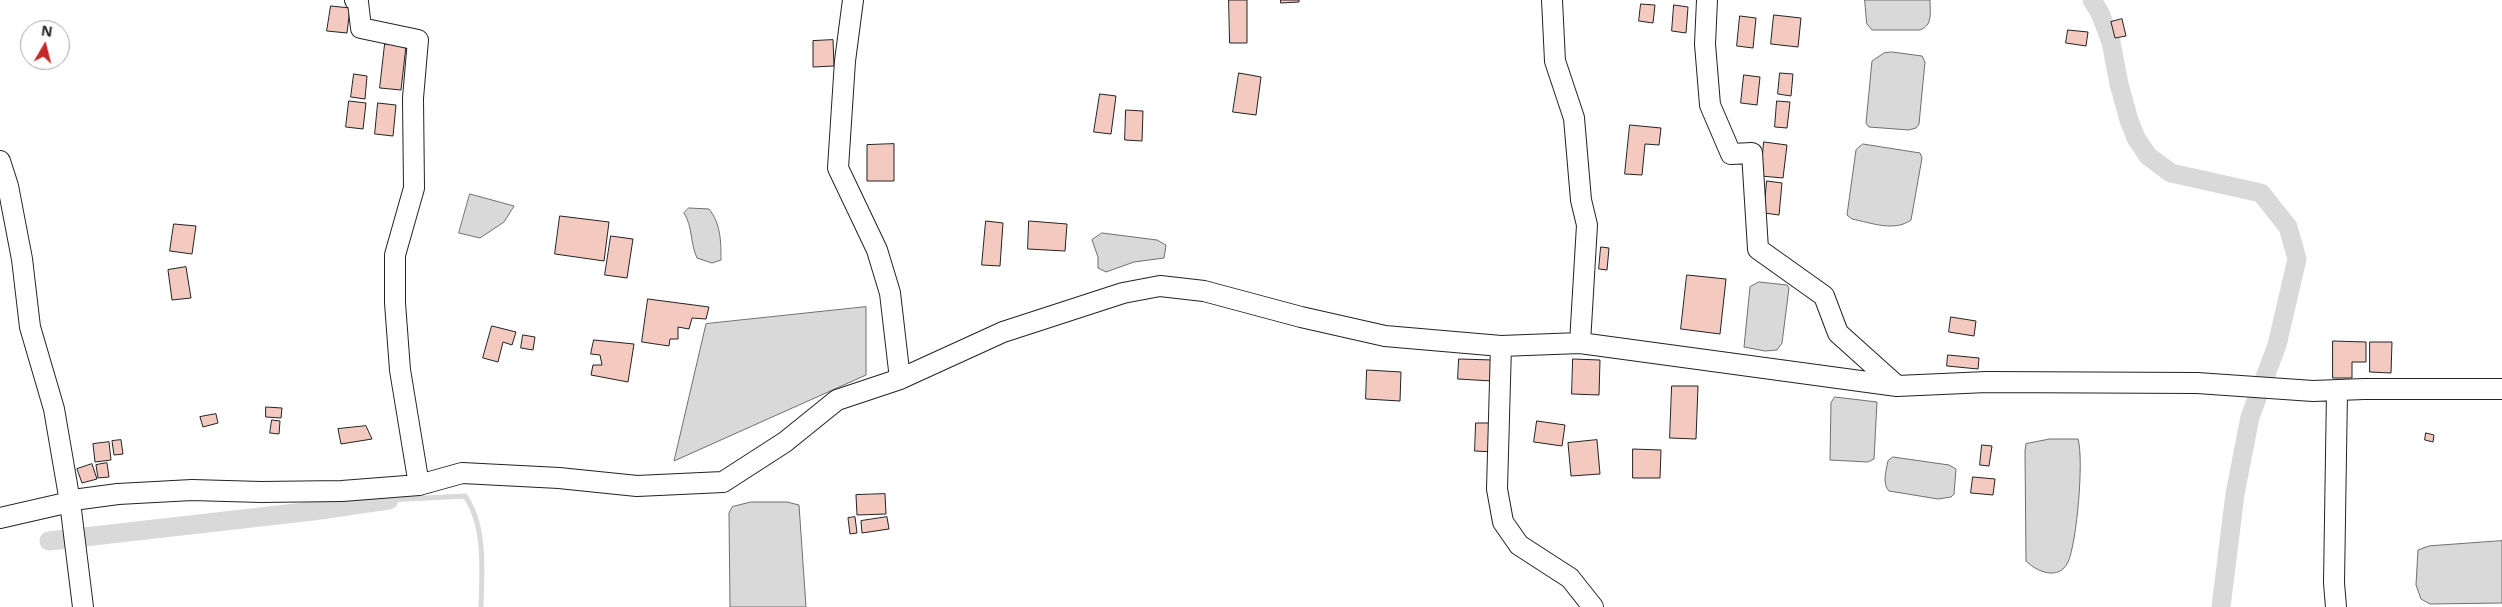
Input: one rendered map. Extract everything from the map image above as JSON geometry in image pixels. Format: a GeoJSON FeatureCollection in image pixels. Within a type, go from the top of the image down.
{"type":"FeatureCollection","features":[{"type":"Feature","properties":{"kind":"street"},"geometry":{"type":"LineString","coordinates":[[355,0],[358,2],[361,28],[418,40],[413,98],[414,188],[395,255],[395,302],[400,370],[419,485]]}},
{"type":"Feature","properties":{"kind":"street"},"geometry":{"type":"LineString","coordinates":[[853,0],[845,61],[838,168],[876,250],[890,293],[900,378]]}},
{"type":"Feature","properties":{"kind":"street"},"geometry":{"type":"LineString","coordinates":[[1552,0],[1555,61],[1574,118],[1580,200],[1587,225],[1580,343]]}},
{"type":"Feature","properties":{"kind":"street"},"geometry":{"type":"LineString","coordinates":[[1707,0],[1705,44],[1710,104],[1731,154],[1752,153],[1758,248],[1824,296],[1838,333],[1897,386]]}},
{"type":"Feature","properties":{"kind":"street"},"geometry":{"type":"LineString","coordinates":[[0,161],[8,186],[22,259],[30,327],[54,409],[70,502],[72,531],[83,607]]}},
{"type":"Feature","properties":{"kind":"street"},"geometry":{"type":"LineString","coordinates":[[0,518],[73,500],[118,494],[192,490],[342,491],[419,485],[462,473],[559,478],[637,486],[723,482],[785,442],[837,400],[900,378],[1003,332],[1123,293],[1160,286],[1204,291],[1301,317],[1385,336],[1501,346],[1580,343],[1897,386],[1987,382],[2197,383],[2313,391],[2502,390]]}},
{"type":"Feature","properties":{"kind":"street"},"geometry":{"type":"LineString","coordinates":[[1501,346],[1497,489],[1503,522],[1519,545],[1570,578],[1593,607]]}},
{"type":"Feature","properties":{"kind":"street"},"geometry":{"type":"LineString","coordinates":[[2336,607],[2334,583],[2337,391]]}},
{"type":"Feature","properties":{"kind":"shaded area"},"geometry":{"type":"Polygon","coordinates":[[[1865,0],[1930,0],[1929,22],[1920,30],[1872,30],[1867,24],[1865,0]]]}},
{"type":"Feature","properties":{"kind":"shaded area"},"geometry":{"type":"Polygon","coordinates":[[[1892,52],[1922,56],[1925,62],[1919,124],[1916,128],[1909,130],[1869,127],[1866,123],[1872,61],[1884,53],[1892,52]]]}},
{"type":"Feature","properties":{"kind":"shaded area"},"geometry":{"type":"Polygon","coordinates":[[[1863,144],[1920,153],[1922,158],[1911,220],[1904,224],[1883,226],[1852,219],[1847,215],[1856,150],[1863,144]]]}},
{"type":"Feature","properties":{"kind":"shaded area"},"geometry":{"type":"Polygon","coordinates":[[[470,194],[514,206],[504,222],[480,238],[459,233],[470,194]]]}},
{"type":"Feature","properties":{"kind":"shaded area"},"geometry":{"type":"Polygon","coordinates":[[[689,208],[709,209],[713,215],[720,233],[721,260],[712,263],[697,258],[689,224],[684,213],[689,208]]]}},
{"type":"Feature","properties":{"kind":"shaded area"},"geometry":{"type":"Polygon","coordinates":[[[1102,233],[1157,240],[1166,245],[1164,258],[1134,262],[1106,272],[1098,268],[1098,257],[1092,240],[1102,233]]]}},
{"type":"Feature","properties":{"kind":"shaded area"},"geometry":{"type":"Polygon","coordinates":[[[1759,282],[1787,285],[1789,288],[1782,343],[1777,350],[1765,351],[1744,347],[1750,287],[1759,282]]]}},
{"type":"Feature","properties":{"kind":"shaded area"},"geometry":{"type":"Polygon","coordinates":[[[866,307],[866,375],[674,461],[706,324],[866,307]]]}},
{"type":"Feature","properties":{"kind":"shaded area"},"geometry":{"type":"Polygon","coordinates":[[[1835,397],[1877,402],[1874,459],[1868,462],[1830,460],[1831,403],[1835,397]]]}},
{"type":"Feature","properties":{"kind":"shaded area"},"geometry":{"type":"Polygon","coordinates":[[[2050,439],[2078,439],[2080,449],[2077,520],[2071,552],[2064,568],[2054,573],[2042,571],[2026,561],[2026,444],[2050,439]]]}},
{"type":"Feature","properties":{"kind":"shaded area"},"geometry":{"type":"Polygon","coordinates":[[[1893,457],[1949,465],[1956,469],[1954,494],[1951,497],[1938,499],[1889,491],[1885,481],[1888,461],[1893,457]]]}},
{"type":"Feature","properties":{"kind":"shaded area"},"geometry":{"type":"Polygon","coordinates":[[[751,502],[787,502],[799,505],[806,607],[730,607],[729,513],[732,507],[751,502]]]}},
{"type":"Feature","properties":{"kind":"shaded area"},"geometry":{"type":"Polygon","coordinates":[[[2502,541],[2502,603],[2430,604],[2421,599],[2416,585],[2418,550],[2429,546],[2502,541]]]}},
{"type":"Feature","properties":{"kind":"building"},"geometry":{"type":"Polygon","coordinates":[[[1229,0],[1247,0],[1247,43],[1230,43],[1229,0]]]}},
{"type":"Feature","properties":{"kind":"building"},"geometry":{"type":"Polygon","coordinates":[[[1281,0],[1299,0],[1299,2],[1281,3],[1281,0]]]}},
{"type":"Feature","properties":{"kind":"building"},"geometry":{"type":"Polygon","coordinates":[[[1641,4],[1655,5],[1653,23],[1639,21],[1641,4]]]}},
{"type":"Feature","properties":{"kind":"building"},"geometry":{"type":"Polygon","coordinates":[[[1674,5],[1688,7],[1686,33],[1672,31],[1674,5]]]}},
{"type":"Feature","properties":{"kind":"building"},"geometry":{"type":"Polygon","coordinates":[[[331,6],[350,8],[347,33],[327,31],[331,6]]]}},
{"type":"Feature","properties":{"kind":"building"},"geometry":{"type":"Polygon","coordinates":[[[1774,15],[1801,18],[1798,47],[1771,44],[1774,15]]]}},
{"type":"Feature","properties":{"kind":"building"},"geometry":{"type":"Polygon","coordinates":[[[1740,16],[1756,18],[1753,48],[1737,46],[1740,16]]]}},
{"type":"Feature","properties":{"kind":"building"},"geometry":{"type":"Polygon","coordinates":[[[2122,19],[2126,36],[2115,38],[2111,22],[2122,19]]]}},
{"type":"Feature","properties":{"kind":"building"},"geometry":{"type":"Polygon","coordinates":[[[2068,30],[2088,32],[2086,46],[2066,43],[2068,30]]]}},
{"type":"Feature","properties":{"kind":"building"},"geometry":{"type":"Polygon","coordinates":[[[833,40],[834,66],[813,67],[813,41],[833,40]]]}},
{"type":"Feature","properties":{"kind":"building"},"geometry":{"type":"Polygon","coordinates":[[[385,44],[406,46],[401,90],[380,88],[385,44]]]}},
{"type":"Feature","properties":{"kind":"building"},"geometry":{"type":"Polygon","coordinates":[[[1239,73],[1261,77],[1256,115],[1233,112],[1239,73]]]}},
{"type":"Feature","properties":{"kind":"building"},"geometry":{"type":"Polygon","coordinates":[[[1780,73],[1793,74],[1791,96],[1778,94],[1780,73]]]}},
{"type":"Feature","properties":{"kind":"building"},"geometry":{"type":"Polygon","coordinates":[[[354,74],[367,76],[365,99],[351,97],[354,74]]]}},
{"type":"Feature","properties":{"kind":"building"},"geometry":{"type":"Polygon","coordinates":[[[1744,75],[1760,77],[1757,105],[1741,103],[1744,75]]]}},
{"type":"Feature","properties":{"kind":"building"},"geometry":{"type":"Polygon","coordinates":[[[1100,94],[1116,96],[1111,134],[1094,132],[1100,94]]]}},
{"type":"Feature","properties":{"kind":"building"},"geometry":{"type":"Polygon","coordinates":[[[349,101],[366,103],[363,129],[346,127],[349,101]]]}},
{"type":"Feature","properties":{"kind":"building"},"geometry":{"type":"Polygon","coordinates":[[[1777,101],[1790,102],[1787,128],[1775,127],[1777,101]]]}},
{"type":"Feature","properties":{"kind":"building"},"geometry":{"type":"Polygon","coordinates":[[[378,103],[396,105],[393,136],[375,134],[378,103]]]}},
{"type":"Feature","properties":{"kind":"building"},"geometry":{"type":"Polygon","coordinates":[[[1126,110],[1143,111],[1142,141],[1125,140],[1126,110]]]}},
{"type":"Feature","properties":{"kind":"building"},"geometry":{"type":"Polygon","coordinates":[[[1630,125],[1661,128],[1659,145],[1645,144],[1642,175],[1625,174],[1630,125]]]}},
{"type":"Feature","properties":{"kind":"building"},"geometry":{"type":"Polygon","coordinates":[[[1764,142],[1787,145],[1783,178],[1761,176],[1764,142]]]}},
{"type":"Feature","properties":{"kind":"building"},"geometry":{"type":"Polygon","coordinates":[[[894,144],[894,181],[867,181],[867,145],[894,144]]]}},
{"type":"Feature","properties":{"kind":"building"},"geometry":{"type":"Polygon","coordinates":[[[1767,181],[1782,183],[1779,215],[1764,213],[1767,181]]]}},
{"type":"Feature","properties":{"kind":"building"},"geometry":{"type":"Polygon","coordinates":[[[560,216],[609,222],[604,261],[555,254],[560,216]]]}},
{"type":"Feature","properties":{"kind":"building"},"geometry":{"type":"Polygon","coordinates":[[[986,221],[1003,223],[1000,266],[982,265],[986,221]]]}},
{"type":"Feature","properties":{"kind":"building"},"geometry":{"type":"Polygon","coordinates":[[[1029,221],[1067,224],[1065,251],[1028,249],[1029,221]]]}},
{"type":"Feature","properties":{"kind":"building"},"geometry":{"type":"Polygon","coordinates":[[[174,224],[196,226],[192,254],[170,251],[174,224]]]}},
{"type":"Feature","properties":{"kind":"building"},"geometry":{"type":"Polygon","coordinates":[[[611,236],[633,239],[627,278],[605,275],[611,236]]]}},
{"type":"Feature","properties":{"kind":"building"},"geometry":{"type":"Polygon","coordinates":[[[1601,247],[1609,248],[1607,270],[1599,269],[1601,247]]]}},
{"type":"Feature","properties":{"kind":"building"},"geometry":{"type":"Polygon","coordinates":[[[186,267],[191,298],[172,300],[168,270],[186,267]]]}},
{"type":"Feature","properties":{"kind":"building"},"geometry":{"type":"Polygon","coordinates":[[[1687,275],[1726,279],[1720,334],[1681,329],[1687,275]]]}},
{"type":"Feature","properties":{"kind":"building"},"geometry":{"type":"Polygon","coordinates":[[[648,299],[709,307],[706,319],[692,318],[689,329],[678,327],[678,339],[670,339],[669,346],[642,342],[648,299]]]}},
{"type":"Feature","properties":{"kind":"building"},"geometry":{"type":"Polygon","coordinates":[[[1951,317],[1976,321],[1974,336],[1949,332],[1951,317]]]}},
{"type":"Feature","properties":{"kind":"building"},"geometry":{"type":"Polygon","coordinates":[[[492,326],[516,332],[512,345],[503,342],[498,362],[483,358],[492,326]]]}},
{"type":"Feature","properties":{"kind":"building"},"geometry":{"type":"Polygon","coordinates":[[[523,335],[535,337],[533,350],[521,348],[523,335]]]}},
{"type":"Feature","properties":{"kind":"building"},"geometry":{"type":"Polygon","coordinates":[[[594,340],[634,344],[628,382],[591,375],[593,365],[602,365],[600,355],[591,354],[594,340]]]}},
{"type":"Feature","properties":{"kind":"building"},"geometry":{"type":"Polygon","coordinates":[[[2333,341],[2366,342],[2366,362],[2352,362],[2352,378],[2333,378],[2333,341]]]}},
{"type":"Feature","properties":{"kind":"building"},"geometry":{"type":"Polygon","coordinates":[[[2370,342],[2392,342],[2391,373],[2370,372],[2370,342]]]}},
{"type":"Feature","properties":{"kind":"building"},"geometry":{"type":"Polygon","coordinates":[[[1948,355],[1979,358],[1978,369],[1947,366],[1948,355]]]}},
{"type":"Feature","properties":{"kind":"building"},"geometry":{"type":"Polygon","coordinates":[[[1459,359],[1493,360],[1492,381],[1458,379],[1459,359]]]}},
{"type":"Feature","properties":{"kind":"building"},"geometry":{"type":"Polygon","coordinates":[[[1573,359],[1600,360],[1599,395],[1572,394],[1573,359]]]}},
{"type":"Feature","properties":{"kind":"building"},"geometry":{"type":"Polygon","coordinates":[[[1367,370],[1401,372],[1400,401],[1366,399],[1367,370]]]}},
{"type":"Feature","properties":{"kind":"building"},"geometry":{"type":"Polygon","coordinates":[[[1672,386],[1698,386],[1696,439],[1670,438],[1672,386]]]}},
{"type":"Feature","properties":{"kind":"building"},"geometry":{"type":"Polygon","coordinates":[[[266,407],[282,408],[281,418],[266,417],[266,407]]]}},
{"type":"Feature","properties":{"kind":"building"},"geometry":{"type":"Polygon","coordinates":[[[216,414],[218,423],[203,427],[200,417],[216,414]]]}},
{"type":"Feature","properties":{"kind":"building"},"geometry":{"type":"Polygon","coordinates":[[[272,420],[280,421],[279,434],[270,433],[272,420]]]}},
{"type":"Feature","properties":{"kind":"building"},"geometry":{"type":"Polygon","coordinates":[[[1537,421],[1565,425],[1562,446],[1534,442],[1537,421]]]}},
{"type":"Feature","properties":{"kind":"building"},"geometry":{"type":"Polygon","coordinates":[[[1476,423],[1496,423],[1494,452],[1475,451],[1476,423]]]}},
{"type":"Feature","properties":{"kind":"building"},"geometry":{"type":"Polygon","coordinates":[[[366,426],[372,439],[341,444],[338,429],[366,426]]]}},
{"type":"Feature","properties":{"kind":"building"},"geometry":{"type":"Polygon","coordinates":[[[2426,433],[2434,435],[2433,442],[2425,440],[2426,433]]]}},
{"type":"Feature","properties":{"kind":"building"},"geometry":{"type":"Polygon","coordinates":[[[121,440],[123,454],[114,455],[112,441],[121,440]]]}},
{"type":"Feature","properties":{"kind":"building"},"geometry":{"type":"Polygon","coordinates":[[[1597,440],[1600,474],[1571,476],[1568,443],[1597,440]]]}},
{"type":"Feature","properties":{"kind":"building"},"geometry":{"type":"Polygon","coordinates":[[[109,442],[111,460],[95,462],[93,444],[109,442]]]}},
{"type":"Feature","properties":{"kind":"building"},"geometry":{"type":"Polygon","coordinates":[[[1982,445],[1992,446],[1989,466],[1980,465],[1982,445]]]}},
{"type":"Feature","properties":{"kind":"building"},"geometry":{"type":"Polygon","coordinates":[[[1633,449],[1661,450],[1660,478],[1633,478],[1633,449]]]}},
{"type":"Feature","properties":{"kind":"building"},"geometry":{"type":"Polygon","coordinates":[[[107,463],[109,477],[98,478],[96,465],[107,463]]]}},
{"type":"Feature","properties":{"kind":"building"},"geometry":{"type":"Polygon","coordinates":[[[92,464],[97,479],[82,483],[77,469],[92,464]]]}},
{"type":"Feature","properties":{"kind":"building"},"geometry":{"type":"Polygon","coordinates":[[[1973,477],[1995,479],[1993,495],[1971,493],[1973,477]]]}},
{"type":"Feature","properties":{"kind":"building"},"geometry":{"type":"Polygon","coordinates":[[[885,494],[886,514],[857,515],[856,495],[885,494]]]}},
{"type":"Feature","properties":{"kind":"building"},"geometry":{"type":"Polygon","coordinates":[[[855,517],[857,533],[850,534],[848,518],[855,517]]]}},
{"type":"Feature","properties":{"kind":"building"},"geometry":{"type":"Polygon","coordinates":[[[887,517],[889,529],[862,533],[861,521],[887,517]]]}},
{"type":"Feature","properties":{"kind":"waterway"},"geometry":{"type":"LineString","coordinates":[[2092,0],[2100,13],[2111,42],[2119,84],[2129,120],[2136,138],[2148,156],[2171,173],[2261,193],[2288,227],[2297,259],[2277,345],[2250,417],[2235,494],[2221,607]]}},
{"type":"Feature","properties":{"kind":"waterway"},"geometry":{"type":"LineString","coordinates":[[389,500],[465,496],[472,508],[480,535],[482,564],[481,607]]}},
{"type":"Feature","properties":{"kind":"waterway"},"geometry":{"type":"LineString","coordinates":[[49,541],[313,511],[389,500]]}}]}
